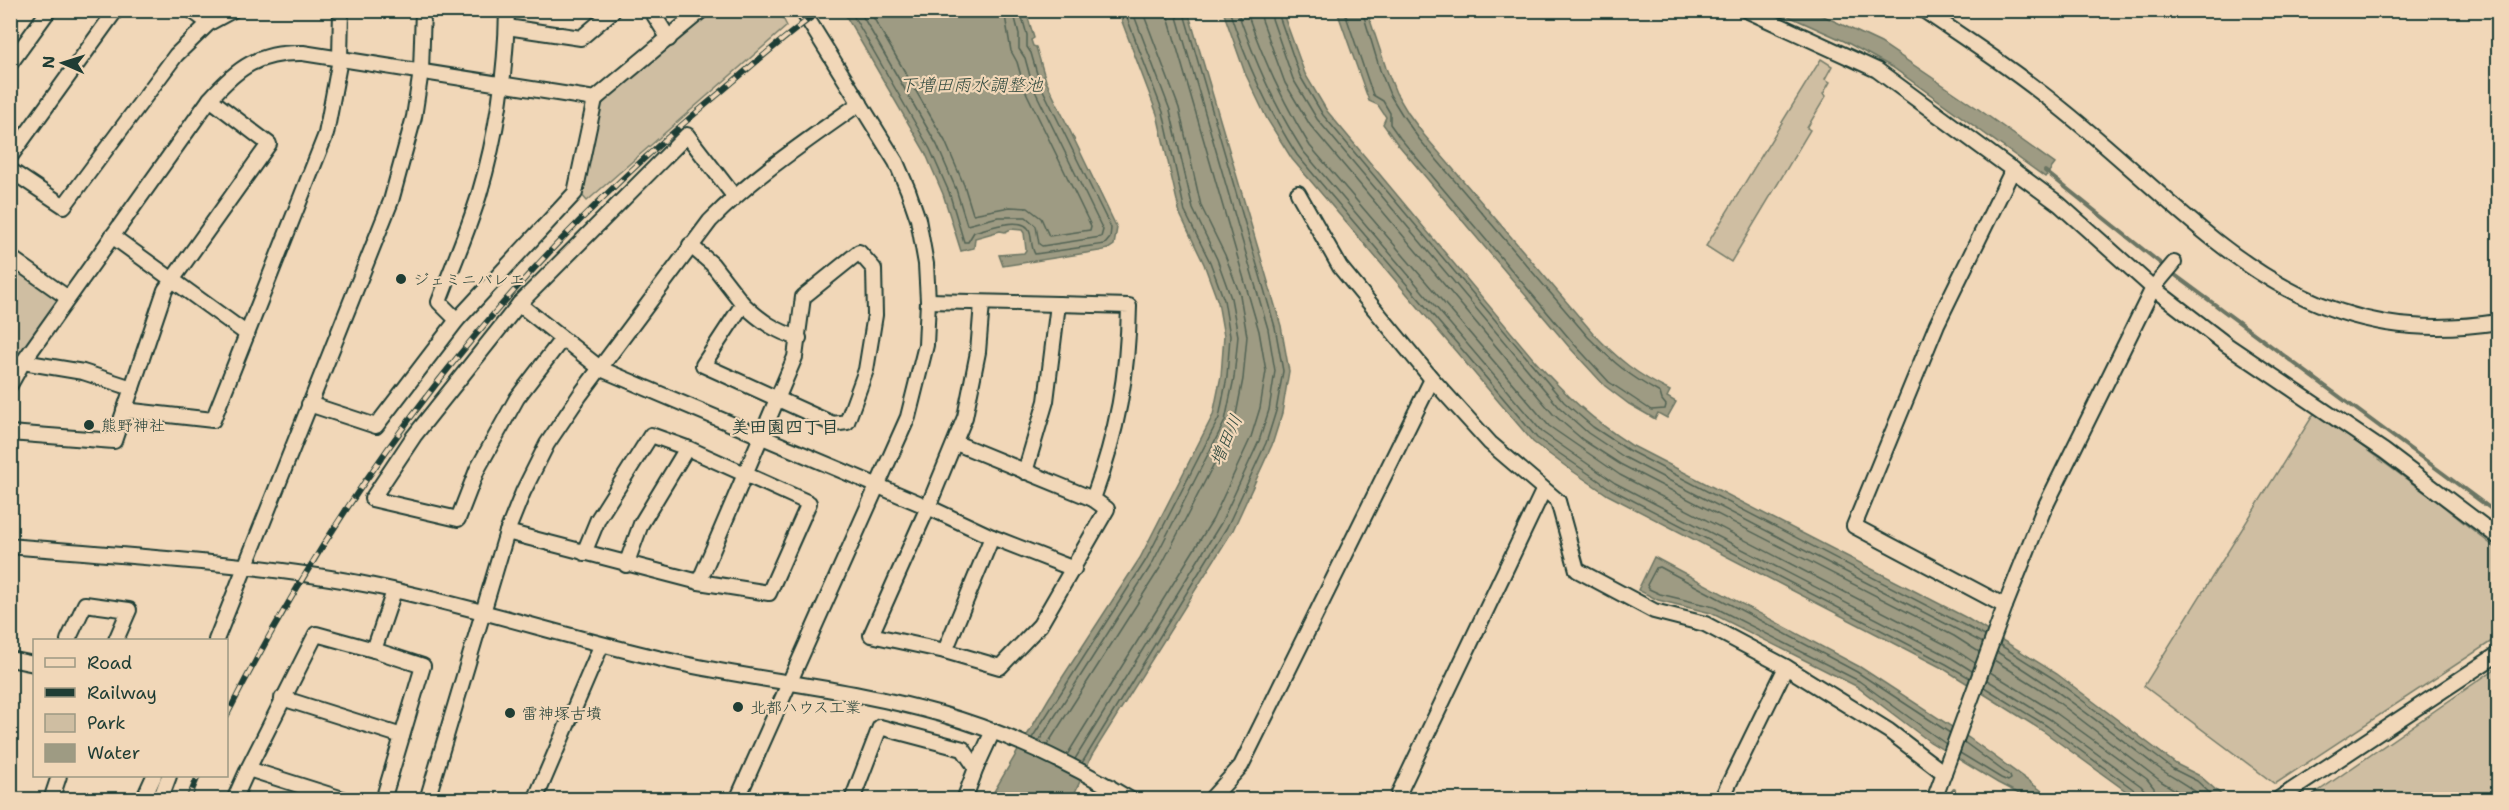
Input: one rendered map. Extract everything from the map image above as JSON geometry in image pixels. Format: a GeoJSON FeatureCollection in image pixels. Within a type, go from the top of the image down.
{"type":"FeatureCollection","features":[{"type":"Feature","properties":{"kind":"street"},"geometry":{"type":"LineString","coordinates":[[10,64],[49,10]]}},
{"type":"Feature","properties":{"kind":"street"},"geometry":{"type":"LineString","coordinates":[[10,157],[116,10]]}},
{"type":"Feature","properties":{"kind":"street"},"geometry":{"type":"LineString","coordinates":[[191,10],[209,23]]}},
{"type":"Feature","properties":{"kind":"street"},"geometry":{"type":"LineString","coordinates":[[10,170],[64,206],[176,55],[209,23],[233,10]]}},
{"type":"Feature","properties":{"kind":"street"},"geometry":{"type":"LineString","coordinates":[[124,410],[213,420],[326,134],[340,59],[341,10]]}},
{"type":"Feature","properties":{"kind":"street"},"geometry":{"type":"LineString","coordinates":[[216,639],[391,201],[414,117],[421,71],[423,10]]}},
{"type":"Feature","properties":{"kind":"street"},"geometry":{"type":"LineString","coordinates":[[457,320],[439,302],[478,196],[504,83],[507,10]]}},
{"type":"Feature","properties":{"kind":"street"},"geometry":{"type":"LineString","coordinates":[[507,27],[581,38],[614,10]]}},
{"type":"Feature","properties":{"kind":"street"},"geometry":{"type":"LineString","coordinates":[[651,10],[669,39]]}},
{"type":"Feature","properties":{"kind":"street"},"geometry":{"type":"LineString","coordinates":[[309,404],[376,426],[457,320],[574,193],[595,99],[702,10]]}},
{"type":"Feature","properties":{"kind":"street"},"geometry":{"type":"LineString","coordinates":[[738,800],[875,485],[908,417],[926,345],[928,301],[926,264],[918,219],[896,162],[802,10]]}},
{"type":"Feature","properties":{"kind":"street"},"geometry":{"type":"LineString","coordinates":[[1746,10],[1876,70],[2059,204],[2227,345],[2384,451],[2499,537]]}},
{"type":"Feature","properties":{"kind":"street"},"geometry":{"type":"LineString","coordinates":[[1923,10],[1991,56],[2063,110],[2207,234],[2244,263],[2279,286],[2327,308],[2382,323],[2433,327],[2499,322]]}},
{"type":"Feature","properties":{"kind":"street"},"geometry":{"type":"LineString","coordinates":[[10,385],[23,362],[210,99],[228,79],[248,64],[267,55],[303,53],[595,99]]}},
{"type":"Feature","properties":{"kind":"street"},"geometry":{"type":"LineString","coordinates":[[10,433],[114,441],[165,290],[270,144],[210,99]]}},
{"type":"Feature","properties":{"kind":"street"},"geometry":{"type":"LineString","coordinates":[[427,800],[507,532],[523,492],[547,444],[690,245],[734,196],[763,172],[860,103]]}},
{"type":"Feature","properties":{"kind":"street"},"geometry":{"type":"LineString","coordinates":[[562,339],[517,398],[477,470],[458,519],[372,498],[414,435],[519,304],[687,135],[734,196]]}},
{"type":"Feature","properties":{"kind":"street"},"geometry":{"type":"LineString","coordinates":[[2005,606],[1854,526],[1936,324],[2013,169]]}},
{"type":"Feature","properties":{"kind":"street"},"geometry":{"type":"LineString","coordinates":[[1298,193],[1340,267],[1432,379],[1490,443],[1558,501],[1577,570],[1654,611],[1705,624],[1786,666],[1889,731],[1945,771]]}},
{"type":"Feature","properties":{"kind":"street"},"geometry":{"type":"LineString","coordinates":[[112,236],[247,334]]}},
{"type":"Feature","properties":{"kind":"street"},"geometry":{"type":"LineString","coordinates":[[690,245],[712,264],[743,304],[760,321],[776,331],[799,338]]}},
{"type":"Feature","properties":{"kind":"street"},"geometry":{"type":"LineString","coordinates":[[699,582],[744,474],[777,400],[795,357],[803,297],[859,252],[874,269],[875,315],[866,370],[847,422],[833,424],[777,400],[703,365],[743,304]]}},
{"type":"Feature","properties":{"kind":"street"},"geometry":{"type":"LineString","coordinates":[[10,257],[68,298]]}},
{"type":"Feature","properties":{"kind":"street"},"geometry":{"type":"LineString","coordinates":[[1934,800],[1998,623],[2043,511],[2156,285],[2174,263]]}},
{"type":"Feature","properties":{"kind":"street"},"geometry":{"type":"LineString","coordinates":[[928,301],[1130,306],[1128,356],[1119,414],[1093,499]]}},
{"type":"Feature","properties":{"kind":"street"},"geometry":{"type":"LineString","coordinates":[[956,443],[1093,499],[1107,509],[1040,625],[1000,667],[945,651],[871,635],[956,443],[973,382],[982,303]]}},
{"type":"Feature","properties":{"kind":"street"},"geometry":{"type":"LineString","coordinates":[[519,304],[600,369],[928,507],[992,537],[1074,569]]}},
{"type":"Feature","properties":{"kind":"street"},"geometry":{"type":"LineString","coordinates":[[1025,472],[1046,401],[1058,304]]}},
{"type":"Feature","properties":{"kind":"street"},"geometry":{"type":"LineString","coordinates":[[23,362],[83,372],[132,388]]}},
{"type":"Feature","properties":{"kind":"street"},"geometry":{"type":"LineString","coordinates":[[1210,800],[1241,766],[1432,379]]}},
{"type":"Feature","properties":{"kind":"street"},"geometry":{"type":"LineString","coordinates":[[507,532],[626,565],[699,582],[769,593],[809,503],[687,448],[651,435],[598,519],[584,553]]}},
{"type":"Feature","properties":{"kind":"street"},"geometry":{"type":"LineString","coordinates":[[626,565],[641,524],[687,448]]}},
{"type":"Feature","properties":{"kind":"street"},"geometry":{"type":"LineString","coordinates":[[1398,800],[1544,491]]}},
{"type":"Feature","properties":{"kind":"street"},"geometry":{"type":"LineString","coordinates":[[945,651],[992,537]]}},
{"type":"Feature","properties":{"kind":"street"},"geometry":{"type":"LineString","coordinates":[[10,546],[246,567],[328,578],[394,591],[601,646],[905,705],[1008,737],[1103,783],[1131,800]]}},
{"type":"Feature","properties":{"kind":"street"},"geometry":{"type":"LineString","coordinates":[[374,650],[394,591]]}},
{"type":"Feature","properties":{"kind":"street"},"geometry":{"type":"LineString","coordinates":[[68,639],[85,604],[129,610],[116,639]]}},
{"type":"Feature","properties":{"kind":"street"},"geometry":{"type":"LineString","coordinates":[[234,800],[282,698],[316,634],[423,666],[383,800]]}},
{"type":"Feature","properties":{"kind":"street"},"geometry":{"type":"LineString","coordinates":[[535,800],[601,646]]}},
{"type":"Feature","properties":{"kind":"street"},"geometry":{"type":"LineString","coordinates":[[2278,799],[2499,654]]}},
{"type":"Feature","properties":{"kind":"street"},"geometry":{"type":"LineString","coordinates":[[10,659],[33,664]]}},
{"type":"Feature","properties":{"kind":"street"},"geometry":{"type":"LineString","coordinates":[[1722,800],[1786,666]]}},
{"type":"Feature","properties":{"kind":"street"},"geometry":{"type":"LineString","coordinates":[[282,698],[402,736]]}},
{"type":"Feature","properties":{"kind":"street"},"geometry":{"type":"LineString","coordinates":[[852,800],[880,727],[963,749],[976,768]]}},
{"type":"Feature","properties":{"kind":"street"},"geometry":{"type":"LineString","coordinates":[[964,800],[993,731]]}},
{"type":"Feature","properties":{"kind":"street"},"geometry":{"type":"LineString","coordinates":[[248,769],[346,800]]}},
{"type":"Feature","properties":{"kind":"street"},"geometry":{"type":"LineString","coordinates":[[51,800],[59,777]]}},
{"type":"Feature","properties":{"kind":"street"},"geometry":{"type":"LineString","coordinates":[[143,800],[154,777]]}},
{"type":"Feature","properties":{"kind":"street"},"geometry":{"type":"LineString","coordinates":[[160,800],[169,777]]}},
{"type":"Feature","properties":{"kind":"street"},"geometry":{"type":"LineString","coordinates":[[1102,800],[1103,783]]}},
{"type":"Feature","properties":{"kind":"green space"},"geometry":{"type":"Polygon","coordinates":[[[714,11],[779,11],[787,26],[587,201],[581,194],[601,102],[714,11]]]}},
{"type":"Feature","properties":{"kind":"green space"},"geometry":{"type":"Polygon","coordinates":[[[1821,59],[1832,66],[1825,79],[1830,82],[1823,94],[1826,96],[1807,128],[1810,130],[1731,262],[1706,246],[1821,59]]]}},
{"type":"Feature","properties":{"kind":"green space"},"geometry":{"type":"Polygon","coordinates":[[[11,260],[56,291],[57,301],[13,363],[11,361],[11,260]]]}},
{"type":"Feature","properties":{"kind":"green space"},"geometry":{"type":"Polygon","coordinates":[[[2315,412],[2439,503],[2498,550],[2498,637],[2275,784],[2144,686],[2315,412]]]}},
{"type":"Feature","properties":{"kind":"green space"},"geometry":{"type":"Polygon","coordinates":[[[2498,667],[2498,799],[2307,799],[2498,667]]]}},
{"type":"Feature","properties":{"kind":"water","name":"下増田雨水調整池"},"geometry":{"type":"Polygon","coordinates":[[[843,11],[1026,11],[1034,38],[1031,40],[1033,46],[1036,47],[1046,81],[1117,228],[1114,245],[1099,251],[1003,266],[999,255],[1024,253],[1026,250],[1022,230],[1011,229],[975,238],[974,248],[961,251],[943,194],[925,152],[843,11]]]}},
{"type":"Feature","properties":{"kind":"water","name":"増田川"},"geometry":{"type":"Polygon","coordinates":[[[1118,11],[1188,11],[1281,326],[1289,371],[1282,413],[1272,445],[1233,530],[1092,755],[1072,799],[989,800],[1049,698],[1140,558],[1213,415],[1221,376],[1224,336],[1218,302],[1204,264],[1180,214],[1157,114],[1118,11]]]}},
{"type":"Feature","properties":{"kind":"water"},"geometry":{"type":"Polygon","coordinates":[[[1223,11],[1282,11],[1305,74],[1327,111],[1535,361],[1591,416],[1631,445],[1965,617],[2057,674],[2176,764],[2200,776],[2226,799],[2137,799],[2043,731],[1944,669],[1608,495],[1533,442],[1292,159],[1267,119],[1245,73],[1223,11]]]}},
{"type":"Feature","properties":{"kind":"water"},"geometry":{"type":"Polygon","coordinates":[[[1337,11],[1367,11],[1396,93],[1424,135],[1593,333],[1628,366],[1670,391],[1667,397],[1676,402],[1667,418],[1658,413],[1655,419],[1629,404],[1605,386],[1570,348],[1396,142],[1383,124],[1386,117],[1378,105],[1369,101],[1337,11]]]}},
{"type":"Feature","properties":{"kind":"water"},"geometry":{"type":"Polygon","coordinates":[[[1777,11],[1813,11],[1881,43],[2055,164],[2045,177],[1892,67],[1844,41],[1777,11]]]}},
{"type":"Feature","properties":{"kind":"water"},"geometry":{"type":"Polygon","coordinates":[[[1654,557],[1860,667],[1969,738],[2053,799],[2029,799],[1998,783],[1930,742],[1856,686],[1711,613],[1658,600],[1638,590],[1654,557]]]}},
{"type":"Feature","properties":{"kind":"waterway"},"geometry":{"type":"LineString","coordinates":[[2045,171],[2165,267]]}},
{"type":"Feature","properties":{"kind":"waterway"},"geometry":{"type":"LineString","coordinates":[[2171,272],[2498,514]]}},
{"type":"Feature","properties":{"kind":"waterway"},"geometry":{"type":"LineString","coordinates":[[1947,800],[1954,790]]}},
{"type":"Feature","properties":{"kind":"railway"},"geometry":{"type":"LineString","coordinates":[[228,713],[274,628],[325,542],[380,460],[439,381],[502,305],[569,232],[640,162],[768,52],[822,10]]}},
{"type":"Feature","properties":{"kind":"railway"},"geometry":{"type":"LineString","coordinates":[[188,800],[198,777]]}},
{"type":"Feature","properties":{"kind":"place","name":"ジェミニバレエ"},"geometry":{"type":"Point","coordinates":[401,279]}},
{"type":"Feature","properties":{"kind":"place","name":"熊野神社"},"geometry":{"type":"Point","coordinates":[89,425]}},
{"type":"Feature","properties":{"kind":"place","name":"北都ハウス工業"},"geometry":{"type":"Point","coordinates":[738,707]}},
{"type":"Feature","properties":{"kind":"place","name":"雷神塚古墳"},"geometry":{"type":"Point","coordinates":[510,713]}},
{"type":"Feature","properties":{"kind":"district","name":"美田園四丁目"},"geometry":{"type":"Point","coordinates":[785,427]}}]}
